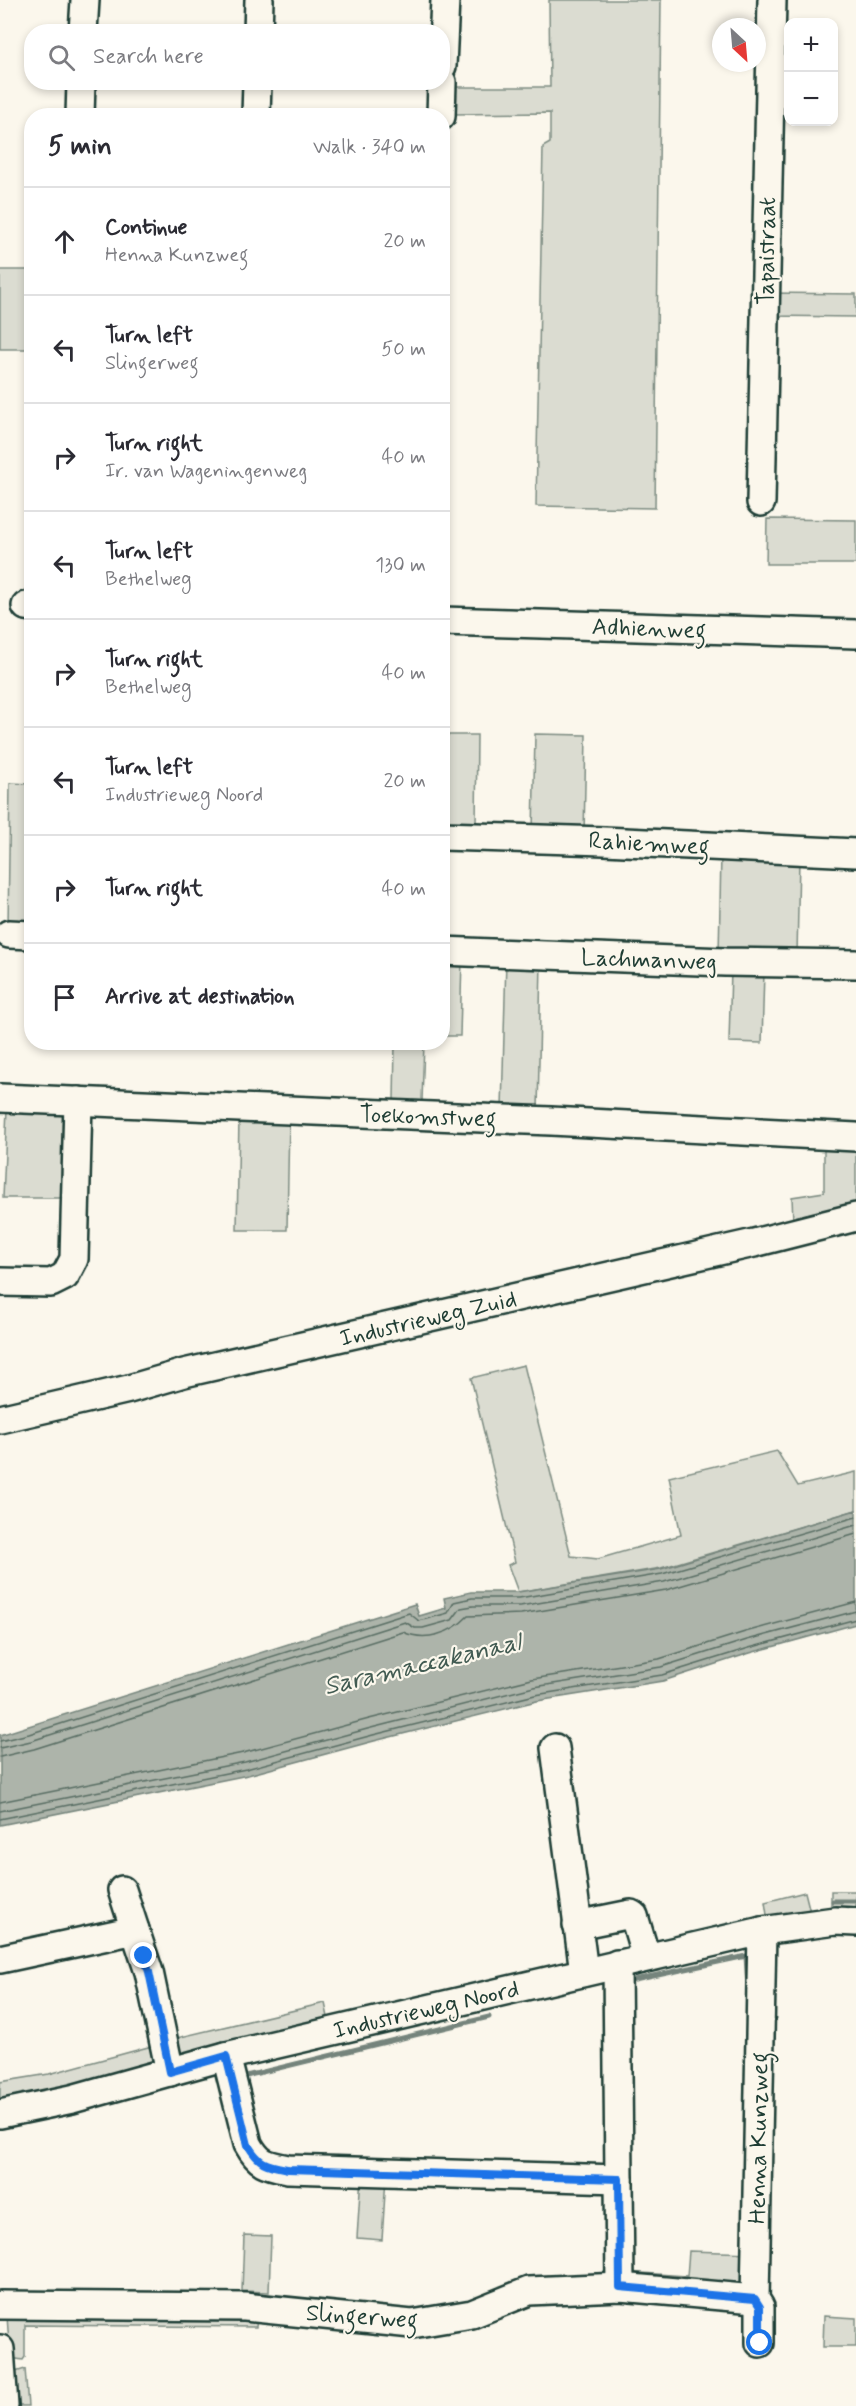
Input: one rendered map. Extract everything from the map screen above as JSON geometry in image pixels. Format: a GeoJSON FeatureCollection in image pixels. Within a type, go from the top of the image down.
{"type":"FeatureCollection","features":[{"type":"Feature","properties":{"kind":"street"},"geometry":{"type":"LineString","coordinates":[[84,24],[85,0]]}},
{"type":"Feature","properties":{"kind":"street"},"geometry":{"type":"LineString","coordinates":[[258,24],[259,0]]}},
{"type":"Feature","properties":{"kind":"street"},"geometry":{"type":"LineString","coordinates":[[444,24],[445,0]]}},
{"type":"Feature","properties":{"kind":"street","name":"Tapaistraat"},"geometry":{"type":"LineString","coordinates":[[761,502],[772,0]]}},
{"type":"Feature","properties":{"kind":"street"},"geometry":{"type":"LineString","coordinates":[[80,108],[81,90]]}},
{"type":"Feature","properties":{"kind":"street"},"geometry":{"type":"LineString","coordinates":[[256,108],[257,90]]}},
{"type":"Feature","properties":{"kind":"street"},"geometry":{"type":"LineString","coordinates":[[441,108],[442,90]]}},
{"type":"Feature","properties":{"kind":"street","name":"Adhienweg"},"geometry":{"type":"LineString","coordinates":[[450,621],[856,634]]}},
{"type":"Feature","properties":{"kind":"street","name":"Rahiemweg"},"geometry":{"type":"LineString","coordinates":[[450,836],[856,853]]}},
{"type":"Feature","properties":{"kind":"street","name":"Lachmanweg"},"geometry":{"type":"LineString","coordinates":[[450,951],[725,962],[856,964]]}},
{"type":"Feature","properties":{"kind":"street","name":"Toekomstweg"},"geometry":{"type":"LineString","coordinates":[[0,1098],[551,1121],[856,1137]]}},
{"type":"Feature","properties":{"kind":"street"},"geometry":{"type":"LineString","coordinates":[[0,1282],[51,1283],[65,1276],[74,1259],[78,1101]]}},
{"type":"Feature","properties":{"kind":"street","name":"Industrieweg Zuid"},"geometry":{"type":"LineString","coordinates":[[0,1419],[195,1371],[754,1243],[856,1217]]}},
{"type":"Feature","properties":{"kind":"street"},"geometry":{"type":"LineString","coordinates":[[555,1748],[584,1972]]}},
{"type":"Feature","properties":{"kind":"street"},"geometry":{"type":"LineString","coordinates":[[122,1890],[149,1972],[170,2072]]}},
{"type":"Feature","properties":{"kind":"street"},"geometry":{"type":"LineString","coordinates":[[577,1924],[631,1914],[634,1916],[646,1958]]}},
{"type":"Feature","properties":{"kind":"street","name":"Industrieweg Noord"},"geometry":{"type":"LineString","coordinates":[[0,2114],[72,2098],[226,2056],[762,1931],[835,1921],[856,1922]]}},
{"type":"Feature","properties":{"kind":"street"},"geometry":{"type":"LineString","coordinates":[[0,1959],[135,1930]]}},
{"type":"Feature","properties":{"kind":"street","name":"Henna Kunzweg"},"geometry":{"type":"LineString","coordinates":[[760,2343],[760,2307],[755,2299],[762,1931]]}},
{"type":"Feature","properties":{"kind":"street"},"geometry":{"type":"LineString","coordinates":[[617,1964],[620,2287]]}},
{"type":"Feature","properties":{"kind":"street"},"geometry":{"type":"LineString","coordinates":[[226,2056],[248,2145],[255,2156],[265,2164],[288,2169],[619,2179]]}},
{"type":"Feature","properties":{"kind":"street","name":"Slingerweg"},"geometry":{"type":"LineString","coordinates":[[0,2304],[245,2307],[412,2324],[472,2314],[529,2291],[620,2287],[755,2299]]}},
{"type":"Feature","properties":{"kind":"street"},"geometry":{"type":"LineString","coordinates":[[0,2349],[4,2406]]}},
{"type":"Feature","properties":{"kind":"shaded area"},"geometry":{"type":"Polygon","coordinates":[[[549,0],[661,0],[655,508],[536,506],[543,147],[550,143],[550,113],[452,114],[452,87],[550,87],[549,0]]]}},
{"type":"Feature","properties":{"kind":"shaded area"},"geometry":{"type":"Polygon","coordinates":[[[0,270],[24,270],[24,349],[0,349],[0,270]]]}},
{"type":"Feature","properties":{"kind":"shaded area"},"geometry":{"type":"Polygon","coordinates":[[[769,293],[856,294],[856,317],[768,316],[769,293]]]}},
{"type":"Feature","properties":{"kind":"shaded area"},"geometry":{"type":"Polygon","coordinates":[[[767,519],[856,520],[856,564],[766,564],[767,519]]]}},
{"type":"Feature","properties":{"kind":"shaded area"},"geometry":{"type":"Polygon","coordinates":[[[535,734],[586,735],[584,834],[533,833],[535,734]]]}},
{"type":"Feature","properties":{"kind":"shaded area"},"geometry":{"type":"Polygon","coordinates":[[[450,735],[477,735],[476,826],[450,826],[450,735]]]}},
{"type":"Feature","properties":{"kind":"shaded area"},"geometry":{"type":"Polygon","coordinates":[[[10,783],[24,784],[24,928],[8,928],[10,783]]]}},
{"type":"Feature","properties":{"kind":"shaded area"},"geometry":{"type":"Polygon","coordinates":[[[721,854],[799,858],[797,955],[719,955],[721,854]]]}},
{"type":"Feature","properties":{"kind":"shaded area"},"geometry":{"type":"Polygon","coordinates":[[[450,957],[462,958],[460,1036],[450,1036],[450,957]]]}},
{"type":"Feature","properties":{"kind":"shaded area"},"geometry":{"type":"Polygon","coordinates":[[[506,960],[541,961],[538,1110],[502,1109],[506,960]]]}},
{"type":"Feature","properties":{"kind":"shaded area"},"geometry":{"type":"Polygon","coordinates":[[[731,970],[764,971],[762,1043],[729,1042],[731,970]]]}},
{"type":"Feature","properties":{"kind":"shaded area"},"geometry":{"type":"Polygon","coordinates":[[[395,1050],[424,1050],[422,1101],[394,1101],[395,1050]]]}},
{"type":"Feature","properties":{"kind":"shaded area"},"geometry":{"type":"Polygon","coordinates":[[[7,1109],[65,1114],[71,1198],[3,1198],[7,1109]]]}},
{"type":"Feature","properties":{"kind":"shaded area"},"geometry":{"type":"Polygon","coordinates":[[[239,1117],[289,1117],[287,1230],[237,1230],[239,1117]]]}},
{"type":"Feature","properties":{"kind":"shaded area"},"geometry":{"type":"Polygon","coordinates":[[[824,1146],[856,1147],[856,1207],[793,1221],[792,1197],[824,1192],[824,1146]]]}},
{"type":"Feature","properties":{"kind":"shaded area"},"geometry":{"type":"Polygon","coordinates":[[[524,1365],[571,1556],[598,1559],[681,1535],[669,1477],[777,1451],[798,1486],[856,1472],[856,1510],[661,1568],[518,1592],[508,1565],[515,1562],[471,1378],[524,1365]]]}},
{"type":"Feature","properties":{"kind":"shaded area"},"geometry":{"type":"Polygon","coordinates":[[[831,1891],[856,1891],[856,1911],[831,1911],[831,1891]]]}},
{"type":"Feature","properties":{"kind":"shaded area"},"geometry":{"type":"Polygon","coordinates":[[[805,1892],[810,1912],[768,1921],[765,1902],[805,1892]]]}},
{"type":"Feature","properties":{"kind":"shaded area"},"geometry":{"type":"Polygon","coordinates":[[[325,2003],[329,2022],[172,2060],[168,2040],[325,2003]]]}},
{"type":"Feature","properties":{"kind":"shaded area"},"geometry":{"type":"Polygon","coordinates":[[[152,2046],[157,2065],[0,2106],[0,2082],[49,2074],[152,2046]]]}},
{"type":"Feature","properties":{"kind":"shaded area"},"geometry":{"type":"Polygon","coordinates":[[[361,2175],[386,2177],[382,2240],[357,2238],[361,2175]]]}},
{"type":"Feature","properties":{"kind":"shaded area"},"geometry":{"type":"Polygon","coordinates":[[[244,2235],[271,2236],[269,2292],[242,2291],[244,2235]]]}},
{"type":"Feature","properties":{"kind":"shaded area"},"geometry":{"type":"Polygon","coordinates":[[[689,2251],[751,2253],[742,2289],[639,2284],[628,2272],[687,2276],[689,2251]]]}},
{"type":"Feature","properties":{"kind":"shaded area"},"geometry":{"type":"Polygon","coordinates":[[[7,2316],[257,2318],[256,2327],[25,2325],[25,2357],[23,2360],[10,2358],[7,2316]]]}},
{"type":"Feature","properties":{"kind":"shaded area"},"geometry":{"type":"Polygon","coordinates":[[[824,2316],[856,2318],[856,2347],[823,2347],[824,2316]]]}},
{"type":"Feature","properties":{"kind":"shaded area"},"geometry":{"type":"Polygon","coordinates":[[[25,2369],[28,2406],[10,2406],[12,2373],[25,2369]]]}},
{"type":"Feature","properties":{"kind":"water","name":"Saramaccakanaal"},"geometry":{"type":"Polygon","coordinates":[[[856,1510],[856,1624],[750,1653],[663,1681],[537,1701],[248,1775],[0,1825],[0,1735],[415,1604],[419,1616],[446,1608],[444,1598],[471,1592],[518,1592],[661,1569],[856,1510]]]}},
{"type":"Feature","properties":{"kind":"waterway"},"geometry":{"type":"LineString","coordinates":[[833,1901],[856,1901]]}},
{"type":"Feature","properties":{"kind":"waterway"},"geometry":{"type":"LineString","coordinates":[[630,1985],[630,1981],[746,1956],[748,1988]]}},
{"type":"Feature","properties":{"kind":"waterway"},"geometry":{"type":"LineString","coordinates":[[243,2081],[242,2077],[489,2017]]}},
{"type":"Feature","properties":{"kind":"route"},"geometry":{"type":"LineString","coordinates":[[144,1956],[170,2072],[226,2056],[248,2145],[255,2156],[265,2164],[288,2169],[619,2179],[620,2287],[755,2299],[760,2307],[760,2343]]}}]}
